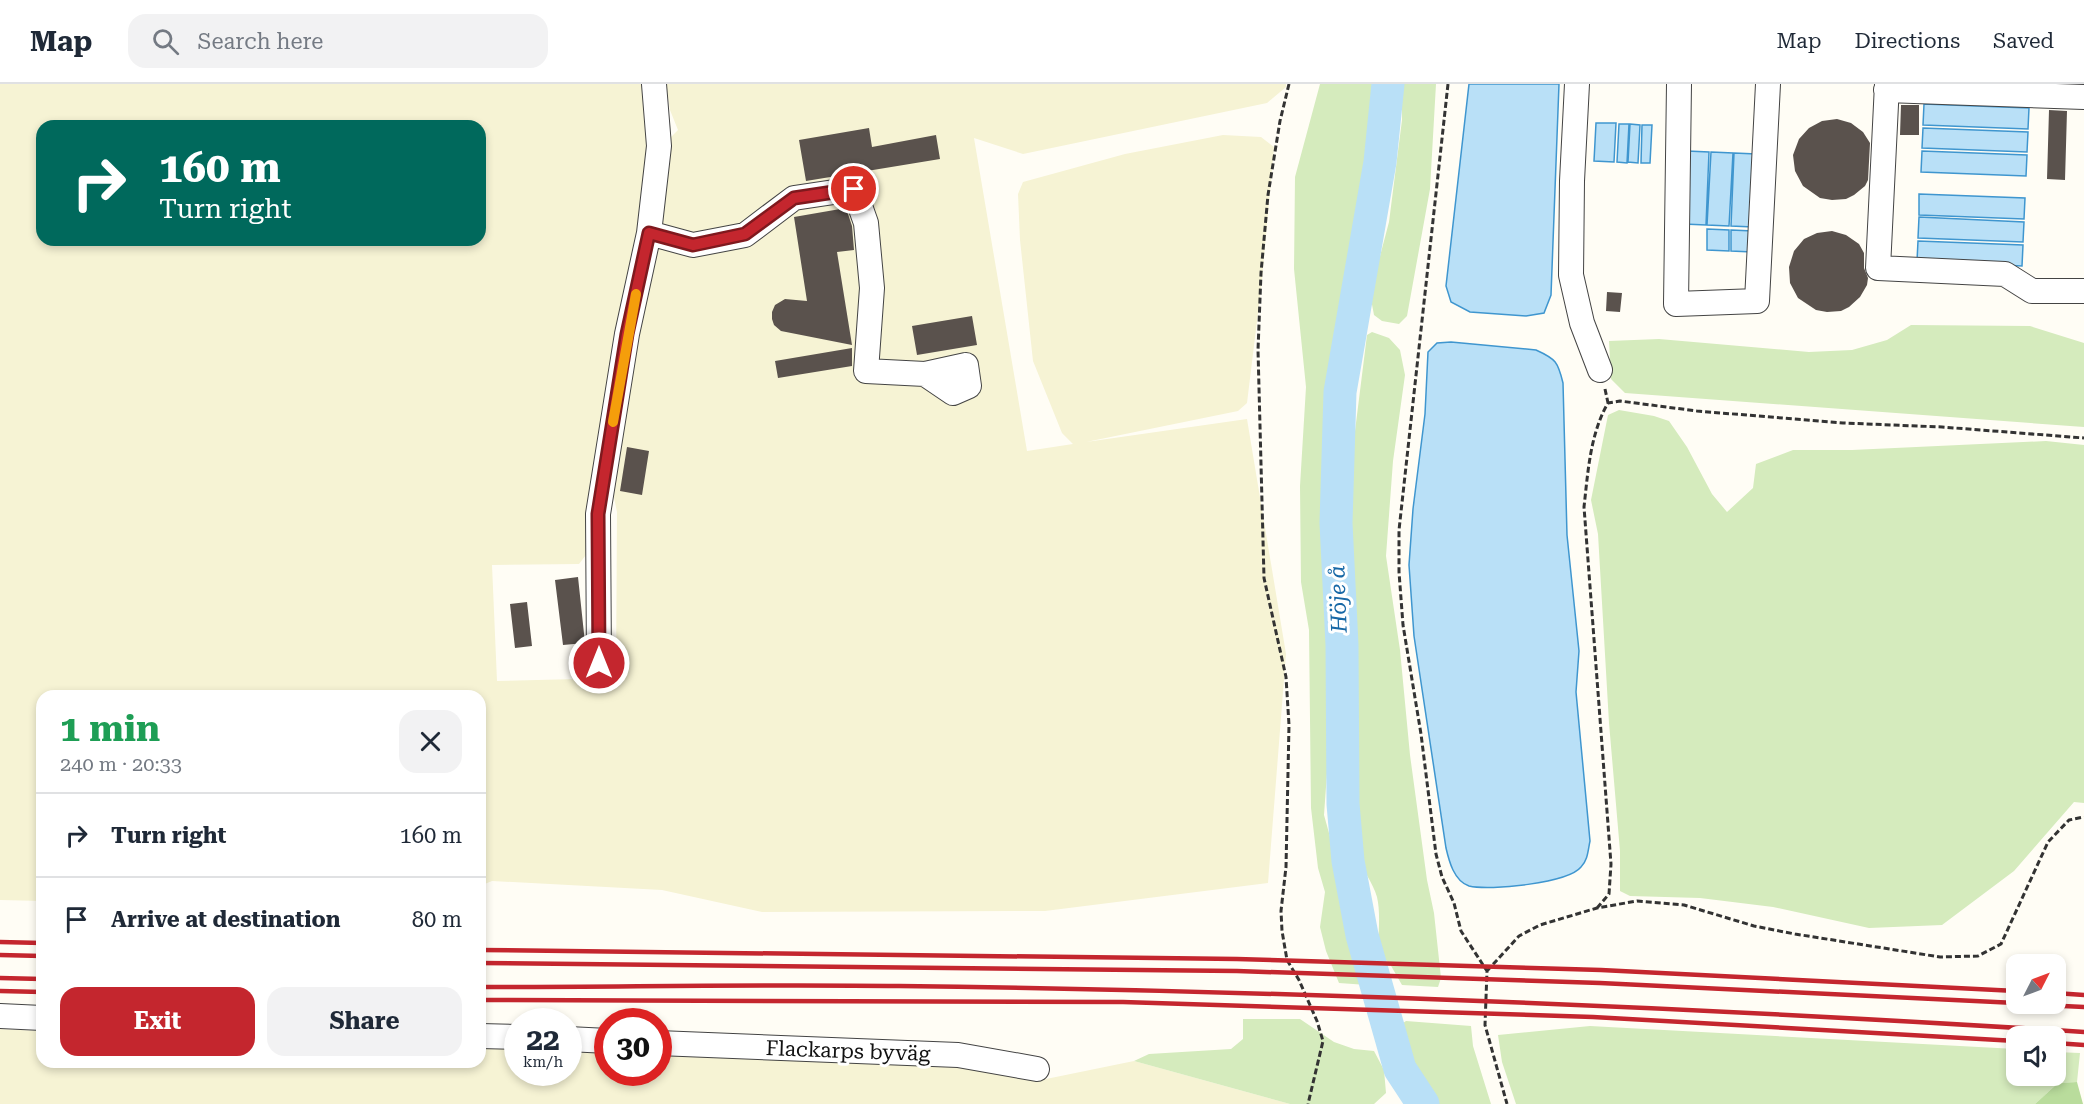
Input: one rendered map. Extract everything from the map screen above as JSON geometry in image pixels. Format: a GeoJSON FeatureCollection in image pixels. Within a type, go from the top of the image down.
{"type":"FeatureCollection","features":[{"type":"Feature","properties":{"kind":"street"},"geometry":{"type":"LineString","coordinates":[[599,663],[598,514],[627,334],[649,233],[659,146],[654,84]]}},
{"type":"Feature","properties":{"kind":"street"},"geometry":{"type":"LineString","coordinates":[[1577,84],[1572,181],[1571,275],[1582,323],[1600,370]]}},
{"type":"Feature","properties":{"kind":"street"},"geometry":{"type":"LineString","coordinates":[[1679,84],[1676,304],[1757,301],[1768,84]]}},
{"type":"Feature","properties":{"kind":"street"},"geometry":{"type":"LineString","coordinates":[[2084,97],[1887,87],[1878,268],[2005,274],[2032,291],[2084,291]]}},
{"type":"Feature","properties":{"kind":"street"},"geometry":{"type":"LineString","coordinates":[[649,233],[693,245],[745,234],[794,198],[854,189],[866,223],[872,288],[866,371],[925,374]]}},
{"type":"Feature","properties":{"kind":"street"},"geometry":{"type":"LineString","coordinates":[[0,1016],[36,1018]]}},
{"type":"Feature","properties":{"kind":"street"},"geometry":{"type":"LineString","coordinates":[[486,1036],[504,1037]]}},
{"type":"Feature","properties":{"kind":"street","name":"Flackarps byväg"},"geometry":{"type":"LineString","coordinates":[[672,1044],[958,1055],[1037,1069]]}},
{"type":"Feature","properties":{"kind":"path"},"geometry":{"type":"LineString","coordinates":[[1289,84],[1280,120],[1268,195],[1261,273],[1258,350],[1264,578],[1286,677],[1289,725],[1286,867],[1281,911],[1282,931],[1287,960],[1299,980],[1323,1041],[1308,1104]]}},
{"type":"Feature","properties":{"kind":"path"},"geometry":{"type":"LineString","coordinates":[[1448,84],[1401,508],[1399,572],[1403,625],[1421,734],[1436,854],[1442,877],[1454,903],[1461,931],[1487,971],[1485,1025],[1507,1104]]}},
{"type":"Feature","properties":{"kind":"path"},"geometry":{"type":"LineString","coordinates":[[1598,908],[1610,894],[1611,864],[1584,507],[1589,465],[1599,419],[1608,403],[1620,400],[1697,411],[1843,423],[1941,427],[2084,438]]}},
{"type":"Feature","properties":{"kind":"path"},"geometry":{"type":"LineString","coordinates":[[1487,971],[1519,936],[1540,925],[1598,908],[1637,901],[1676,904],[1754,926],[1795,934],[1940,957],[1978,956],[2001,944],[2048,842],[2069,820],[2084,817]]}},
{"type":"Feature","properties":{"kind":"shaded area"},"geometry":{"type":"Polygon","coordinates":[[[0,84],[643,84],[648,147],[640,230],[589,551],[579,564],[492,565],[497,681],[616,678],[617,512],[611,483],[669,139],[678,130],[670,110],[666,84],[1286,84],[1286,87],[1267,103],[1023,154],[974,138],[1027,451],[1073,444],[1062,433],[1033,361],[1020,240],[1018,194],[1023,182],[1125,154],[1223,135],[1261,137],[1274,147],[1262,280],[1247,403],[1238,411],[1086,442],[1247,419],[1286,654],[1268,883],[1045,911],[762,912],[662,890],[492,881],[486,884],[486,690],[36,690],[36,901],[0,900],[0,84]]]}},
{"type":"Feature","properties":{"kind":"shaded area"},"geometry":{"type":"Polygon","coordinates":[[[0,1029],[36,1031],[36,1068],[486,1068],[486,1045],[504,1046],[504,1086],[582,1086],[582,1048],[594,1049],[594,1086],[672,1086],[672,1051],[878,1058],[1046,1079],[1134,1061],[1290,1104],[0,1104],[0,1029]]]}},
{"type":"Feature","properties":{"kind":"green space"},"geometry":{"type":"Polygon","coordinates":[[[1320,84],[1372,84],[1371,143],[1345,279],[1333,380],[1325,460],[1323,551],[1324,610],[1333,689],[1324,815],[1347,898],[1357,954],[1367,985],[1339,983],[1326,951],[1320,927],[1325,892],[1318,868],[1311,808],[1309,630],[1301,582],[1300,486],[1306,387],[1294,269],[1295,177],[1320,84]]]}},
{"type":"Feature","properties":{"kind":"green space"},"geometry":{"type":"Polygon","coordinates":[[[1402,84],[1436,84],[1430,189],[1407,316],[1399,324],[1382,321],[1374,315],[1370,294],[1389,222],[1402,120],[1402,84]]]}},
{"type":"Feature","properties":{"kind":"green space"},"geometry":{"type":"Polygon","coordinates":[[[1911,325],[2030,326],[2084,343],[2084,427],[1625,393],[1611,379],[1609,341],[1659,339],[1809,352],[1852,350],[1887,340],[1911,325]]]}},
{"type":"Feature","properties":{"kind":"green space"},"geometry":{"type":"Polygon","coordinates":[[[1372,332],[1389,338],[1400,350],[1405,375],[1393,461],[1386,556],[1400,650],[1410,755],[1427,880],[1434,913],[1441,978],[1438,987],[1402,985],[1390,964],[1378,953],[1378,904],[1361,860],[1358,822],[1353,804],[1358,741],[1349,556],[1352,455],[1367,335],[1372,332]]]}},
{"type":"Feature","properties":{"kind":"green space"},"geometry":{"type":"Polygon","coordinates":[[[1619,410],[1669,421],[1687,447],[1712,494],[1727,512],[1753,488],[1756,464],[1793,450],[1852,450],[2046,441],[2084,445],[2084,803],[2074,802],[2014,871],[1942,925],[1869,928],[1773,907],[1700,898],[1630,896],[1620,891],[1620,851],[1609,723],[1598,534],[1591,500],[1608,415],[1619,410]]]}},
{"type":"Feature","properties":{"kind":"green space"},"geometry":{"type":"Polygon","coordinates":[[[1243,1019],[1300,1019],[1334,1042],[1354,1049],[1374,1051],[1384,1070],[1386,1093],[1374,1104],[1290,1104],[1134,1061],[1149,1054],[1231,1049],[1243,1039],[1243,1019]]]}},
{"type":"Feature","properties":{"kind":"green space"},"geometry":{"type":"Polygon","coordinates":[[[1406,1021],[1471,1026],[1473,1046],[1491,1104],[1436,1104],[1402,1046],[1399,1026],[1406,1021]]]}},
{"type":"Feature","properties":{"kind":"green space"},"geometry":{"type":"Polygon","coordinates":[[[1590,1026],[2006,1048],[2006,1086],[2055,1086],[2035,1104],[1516,1104],[1502,1062],[1498,1035],[1590,1026]]]}},
{"type":"Feature","properties":{"kind":"green space"},"geometry":{"type":"Polygon","coordinates":[[[2066,1052],[2080,1053],[2077,1082],[2066,1083],[2066,1052]]]}},
{"type":"Feature","properties":{"kind":"green space"},"geometry":{"type":"Polygon","coordinates":[[[2077,1082],[2083,1104],[2035,1104],[2055,1086],[2066,1086],[2066,1083],[2077,1082]]]}},
{"type":"Feature","properties":{"kind":"water"},"geometry":{"type":"Polygon","coordinates":[[[1469,84],[1559,84],[1551,295],[1544,313],[1526,316],[1470,312],[1451,302],[1446,286],[1469,84]]]}},
{"type":"Feature","properties":{"kind":"water"},"geometry":{"type":"Polygon","coordinates":[[[1924,104],[2029,108],[2028,129],[1923,125],[1924,104]]]}},
{"type":"Feature","properties":{"kind":"water"},"geometry":{"type":"Polygon","coordinates":[[[1596,123],[1616,123],[1614,162],[1594,161],[1596,123]]]}},
{"type":"Feature","properties":{"kind":"water"},"geometry":{"type":"Polygon","coordinates":[[[1619,124],[1629,124],[1627,163],[1617,162],[1619,124]]]}},
{"type":"Feature","properties":{"kind":"water"},"geometry":{"type":"Polygon","coordinates":[[[1630,124],[1640,125],[1638,163],[1628,162],[1630,124]]]}},
{"type":"Feature","properties":{"kind":"water"},"geometry":{"type":"Polygon","coordinates":[[[1642,125],[1652,125],[1650,163],[1641,163],[1642,125]]]}},
{"type":"Feature","properties":{"kind":"water"},"geometry":{"type":"Polygon","coordinates":[[[1923,128],[2028,132],[2027,152],[1922,148],[1923,128]]]}},
{"type":"Feature","properties":{"kind":"water"},"geometry":{"type":"Polygon","coordinates":[[[1687,151],[1709,152],[1706,225],[1684,224],[1687,151]]]}},
{"type":"Feature","properties":{"kind":"water"},"geometry":{"type":"Polygon","coordinates":[[[1922,151],[2027,155],[2026,176],[1921,172],[1922,151]]]}},
{"type":"Feature","properties":{"kind":"water"},"geometry":{"type":"Polygon","coordinates":[[[1711,152],[1733,153],[1729,226],[1707,225],[1711,152]]]}},
{"type":"Feature","properties":{"kind":"water"},"geometry":{"type":"Polygon","coordinates":[[[1734,153],[1756,154],[1753,227],[1731,226],[1734,153]]]}},
{"type":"Feature","properties":{"kind":"water"},"geometry":{"type":"Polygon","coordinates":[[[1919,194],[2025,198],[2024,219],[1919,215],[1919,194]]]}},
{"type":"Feature","properties":{"kind":"water"},"geometry":{"type":"Polygon","coordinates":[[[1919,217],[2024,222],[2023,242],[1918,238],[1919,217]]]}},
{"type":"Feature","properties":{"kind":"water"},"geometry":{"type":"Polygon","coordinates":[[[1707,229],[1729,230],[1729,251],[1707,250],[1707,229]]]}},
{"type":"Feature","properties":{"kind":"water"},"geometry":{"type":"Polygon","coordinates":[[[1731,230],[1753,231],[1752,252],[1731,251],[1731,230]]]}},
{"type":"Feature","properties":{"kind":"water"},"geometry":{"type":"Polygon","coordinates":[[[1918,241],[2023,245],[2022,266],[1917,261],[1918,241]]]}},
{"type":"Feature","properties":{"kind":"water"},"geometry":{"type":"Polygon","coordinates":[[[1451,342],[1536,350],[1555,362],[1563,383],[1567,535],[1579,651],[1576,692],[1590,841],[1585,861],[1573,873],[1528,884],[1494,887],[1469,886],[1460,880],[1453,870],[1446,848],[1414,636],[1409,565],[1413,509],[1425,414],[1428,352],[1437,343],[1451,342]]]}},
{"type":"Feature","properties":{"kind":"building"},"geometry":{"type":"Polygon","coordinates":[[[1901,105],[1919,105],[1919,135],[1900,135],[1901,105]]]}},
{"type":"Feature","properties":{"kind":"building"},"geometry":{"type":"Polygon","coordinates":[[[2049,110],[2067,111],[2065,180],[2047,179],[2049,110]]]}},
{"type":"Feature","properties":{"kind":"building"},"geometry":{"type":"Polygon","coordinates":[[[1837,119],[1851,123],[1863,132],[1870,143],[1868,180],[1865,186],[1854,195],[1846,199],[1832,200],[1820,198],[1803,186],[1795,171],[1793,155],[1799,139],[1809,128],[1822,121],[1837,119]]]}},
{"type":"Feature","properties":{"kind":"building"},"geometry":{"type":"Polygon","coordinates":[[[869,128],[872,147],[936,135],[940,159],[806,181],[799,140],[869,128]]]}},
{"type":"Feature","properties":{"kind":"building"},"geometry":{"type":"Polygon","coordinates":[[[846,208],[852,226],[854,250],[837,252],[852,345],[781,331],[774,325],[772,319],[775,305],[785,299],[807,301],[794,217],[846,208]]]}},
{"type":"Feature","properties":{"kind":"building"},"geometry":{"type":"Polygon","coordinates":[[[1832,231],[1846,235],[1859,244],[1864,253],[1864,268],[1868,278],[1860,297],[1849,307],[1841,311],[1827,312],[1816,310],[1798,298],[1790,283],[1789,267],[1794,251],[1804,239],[1817,233],[1832,231]]]}},
{"type":"Feature","properties":{"kind":"building"},"geometry":{"type":"Polygon","coordinates":[[[1607,292],[1622,293],[1620,312],[1606,311],[1607,292]]]}},
{"type":"Feature","properties":{"kind":"building"},"geometry":{"type":"Polygon","coordinates":[[[972,316],[977,345],[917,355],[912,326],[972,316]]]}},
{"type":"Feature","properties":{"kind":"building"},"geometry":{"type":"Polygon","coordinates":[[[852,348],[852,366],[778,378],[775,361],[852,348]]]}},
{"type":"Feature","properties":{"kind":"building"},"geometry":{"type":"Polygon","coordinates":[[[627,447],[649,451],[642,495],[620,491],[627,447]]]}},
{"type":"Feature","properties":{"kind":"building"},"geometry":{"type":"Polygon","coordinates":[[[578,577],[585,643],[563,645],[555,580],[578,577]]]}},
{"type":"Feature","properties":{"kind":"building"},"geometry":{"type":"Polygon","coordinates":[[[527,602],[532,646],[515,648],[510,604],[527,602]]]}},
{"type":"Feature","properties":{"kind":"waterway","name":"Höje å"},"geometry":{"type":"LineString","coordinates":[[1388,84],[1380,162],[1340,392],[1336,523],[1342,645],[1343,804],[1348,861],[1362,935],[1400,1069],[1423,1104]]}},
{"type":"Feature","properties":{"kind":"railway"},"geometry":{"type":"LineString","coordinates":[[0,942],[36,943]]}},
{"type":"Feature","properties":{"kind":"railway"},"geometry":{"type":"LineString","coordinates":[[486,950],[1237,959],[1601,970],[2006,990]]}},
{"type":"Feature","properties":{"kind":"railway"},"geometry":{"type":"LineString","coordinates":[[0,955],[36,956]]}},
{"type":"Feature","properties":{"kind":"railway"},"geometry":{"type":"LineString","coordinates":[[486,963],[1237,971],[1600,983],[2006,1003]]}},
{"type":"Feature","properties":{"kind":"railway"},"geometry":{"type":"LineString","coordinates":[[0,978],[36,979]]}},
{"type":"Feature","properties":{"kind":"railway"},"geometry":{"type":"LineString","coordinates":[[486,987],[847,985],[1344,996],[1788,1015],[2084,1032]]}},
{"type":"Feature","properties":{"kind":"railway"},"geometry":{"type":"LineString","coordinates":[[0,991],[36,992]]}},
{"type":"Feature","properties":{"kind":"railway"},"geometry":{"type":"LineString","coordinates":[[2066,994],[2084,995]]}},
{"type":"Feature","properties":{"kind":"railway"},"geometry":{"type":"LineString","coordinates":[[486,1000],[1123,1002],[1593,1017],[2006,1040]]}},
{"type":"Feature","properties":{"kind":"railway"},"geometry":{"type":"LineString","coordinates":[[2066,1006],[2084,1007]]}},
{"type":"Feature","properties":{"kind":"railway"},"geometry":{"type":"LineString","coordinates":[[2066,1044],[2084,1045]]}},
{"type":"Feature","properties":{"kind":"slow traffic"},"geometry":{"type":"LineString","coordinates":[[613,422],[636,294]]}},
{"type":"Feature","properties":{"kind":"route"},"geometry":{"type":"LineString","coordinates":[[599,663],[598,514],[627,334],[649,233],[693,245],[745,234],[794,198],[854,189]]}}]}
